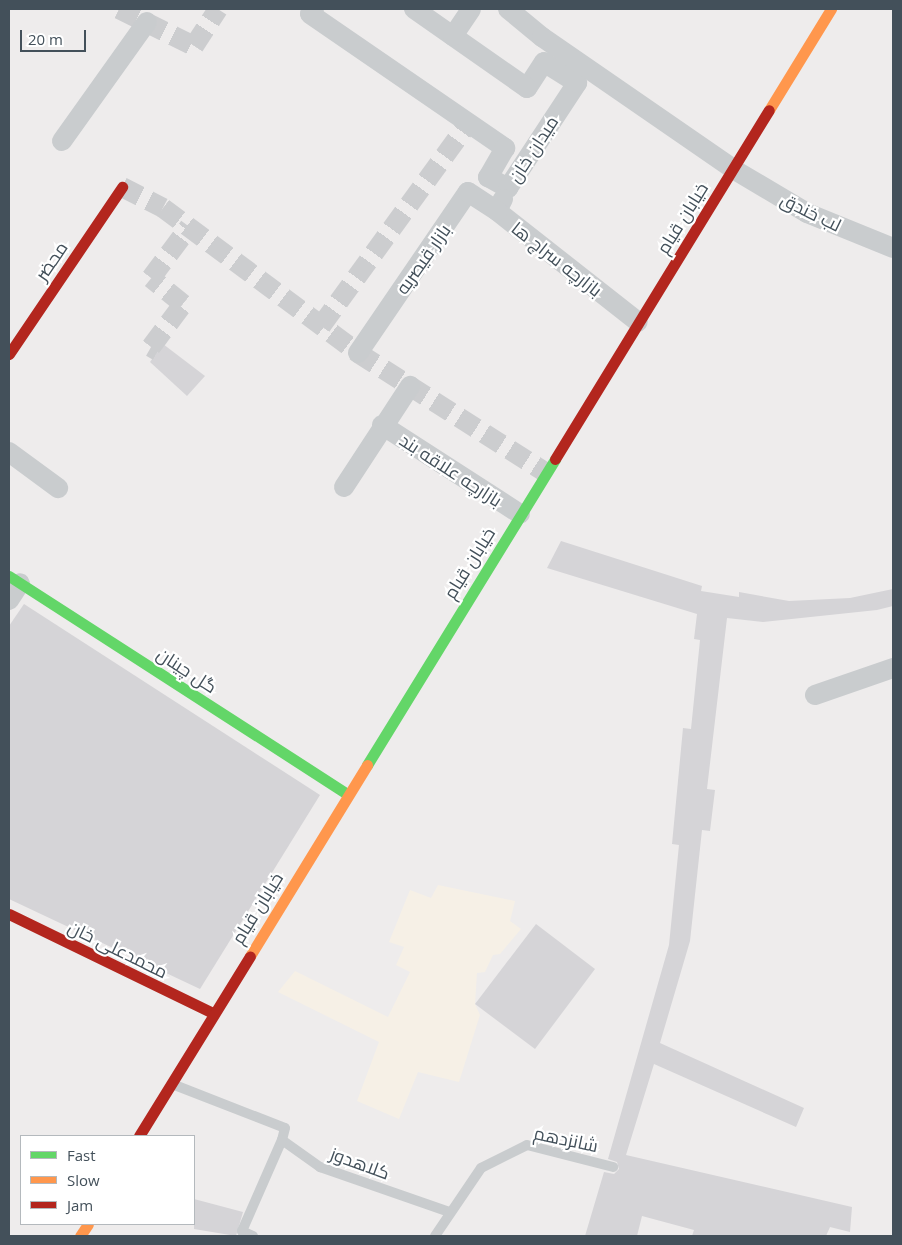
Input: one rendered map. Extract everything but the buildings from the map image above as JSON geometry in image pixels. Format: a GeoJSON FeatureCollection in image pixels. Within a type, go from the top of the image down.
{"type":"FeatureCollection","features":[{"type":"Feature","properties":{"kind":"main road","name":"خیابان قیام"},"geometry":{"type":"LineString","coordinates":[[141,1135],[347,794],[831,9]]}},
{"type":"Feature","properties":{"kind":"main road","name":"محضر"},"geometry":{"type":"LineString","coordinates":[[9,354],[122,187]]}},
{"type":"Feature","properties":{"kind":"main road","name":"گل چینان"},"geometry":{"type":"LineString","coordinates":[[12,586],[347,794]]}},
{"type":"Feature","properties":{"kind":"main road","name":"محمدعلی خان"},"geometry":{"type":"LineString","coordinates":[[10,917],[213,1013]]}},
{"type":"Feature","properties":{"kind":"main road"},"geometry":{"type":"LineString","coordinates":[[80,1236],[87,1225]]}},
{"type":"Feature","properties":{"kind":"street","name":"میدان خان"},"geometry":{"type":"LineString","coordinates":[[314,9],[310,14],[505,148],[488,178],[508,188],[577,83],[576,72]]}},
{"type":"Feature","properties":{"kind":"street"},"geometry":{"type":"LineString","coordinates":[[414,9],[527,88],[544,62],[576,72]]}},
{"type":"Feature","properties":{"kind":"street"},"geometry":{"type":"LineString","coordinates":[[453,36],[471,9]]}},
{"type":"Feature","properties":{"kind":"street"},"geometry":{"type":"LineString","coordinates":[[508,9],[576,72]]}},
{"type":"Feature","properties":{"kind":"street"},"geometry":{"type":"LineString","coordinates":[[62,141],[147,22]]}},
{"type":"Feature","properties":{"kind":"street","name":"لب خندق"},"geometry":{"type":"LineString","coordinates":[[576,72],[807,213],[893,248]]}},
{"type":"Feature","properties":{"kind":"street","name":"بازارچه سراچ ها"},"geometry":{"type":"LineString","coordinates":[[508,188],[497,211],[638,322]]}},
{"type":"Feature","properties":{"kind":"street","name":"بازار قیصریه"},"geometry":{"type":"LineString","coordinates":[[358,353],[468,192],[497,211]]}},
{"type":"Feature","properties":{"kind":"street"},"geometry":{"type":"LineString","coordinates":[[344,487],[382,426],[410,386]]}},
{"type":"Feature","properties":{"kind":"street","name":"بازارچه علاقه بند"},"geometry":{"type":"LineString","coordinates":[[382,426],[520,514]]}},
{"type":"Feature","properties":{"kind":"street"},"geometry":{"type":"LineString","coordinates":[[9,452],[58,488]]}},
{"type":"Feature","properties":{"kind":"street"},"geometry":{"type":"LineString","coordinates":[[815,695],[893,668]]}},
{"type":"Feature","properties":{"kind":"lane","name":"کلاهدوز"},"geometry":{"type":"LineString","coordinates":[[170,1084],[285,1128],[282,1140],[320,1167],[448,1212]]}},
{"type":"Feature","properties":{"kind":"lane"},"geometry":{"type":"LineString","coordinates":[[253,1236],[242,1231],[282,1140]]}},
{"type":"Feature","properties":{"kind":"lane","name":"شانزدهم"},"geometry":{"type":"LineString","coordinates":[[448,1212],[481,1168],[527,1145],[613,1166]]}},
{"type":"Feature","properties":{"kind":"lane"},"geometry":{"type":"LineString","coordinates":[[435,1236],[448,1212]]}},
{"type":"Feature","properties":{"kind":"shaded area"},"geometry":{"type":"Polygon","coordinates":[[[438,885],[515,901],[510,921],[521,929],[500,954],[493,955],[485,972],[477,973],[475,1004],[480,1015],[459,1082],[418,1072],[399,1119],[357,1101],[379,1042],[278,992],[295,971],[388,1017],[410,972],[396,965],[404,947],[389,942],[410,890],[431,898],[438,885]]]}},
{"type":"Feature","properties":{"kind":"tunnel"},"geometry":{"type":"LineString","coordinates":[[119,9],[194,46],[218,9]]}},
{"type":"Feature","properties":{"kind":"tunnel"},"geometry":{"type":"LineString","coordinates":[[321,326],[468,124]]}},
{"type":"Feature","properties":{"kind":"tunnel"},"geometry":{"type":"LineString","coordinates":[[122,187],[163,208],[358,353],[545,472]]}},
{"type":"Feature","properties":{"kind":"tunnel"},"geometry":{"type":"LineString","coordinates":[[158,351],[151,347],[183,304],[151,278],[189,227]]}},
{"type":"Feature","properties":{"kind":"traffic: fast"},"geometry":{"type":"LineString","coordinates":[[367,765],[555,459]]}},
{"type":"Feature","properties":{"kind":"traffic: fast"},"geometry":{"type":"LineString","coordinates":[[9,576],[347,794]]}},
{"type":"Feature","properties":{"kind":"traffic: slow"},"geometry":{"type":"LineString","coordinates":[[769,110],[831,9]]}},
{"type":"Feature","properties":{"kind":"traffic: slow"},"geometry":{"type":"LineString","coordinates":[[250,956],[367,765]]}},
{"type":"Feature","properties":{"kind":"traffic: slow"},"geometry":{"type":"LineString","coordinates":[[80,1236],[87,1225]]}},
{"type":"Feature","properties":{"kind":"traffic: jam"},"geometry":{"type":"LineString","coordinates":[[555,459],[769,110]]}},
{"type":"Feature","properties":{"kind":"traffic: jam"},"geometry":{"type":"LineString","coordinates":[[9,354],[122,187]]}},
{"type":"Feature","properties":{"kind":"traffic: jam"},"geometry":{"type":"LineString","coordinates":[[9,914],[213,1013]]}},
{"type":"Feature","properties":{"kind":"traffic: jam"},"geometry":{"type":"LineString","coordinates":[[140,1135],[250,956]]}}]}
